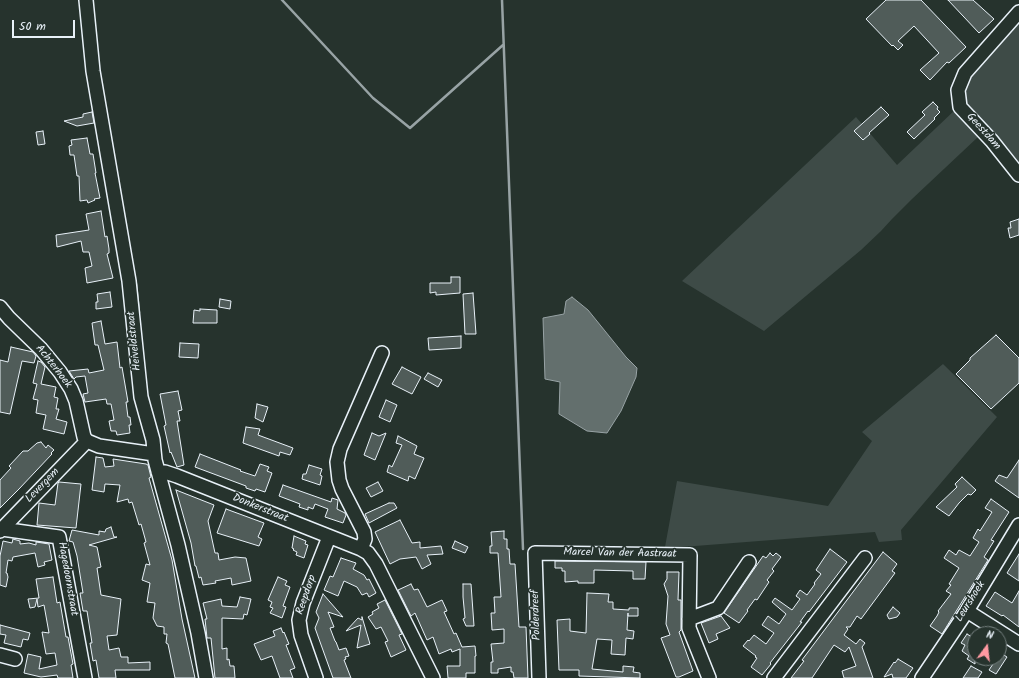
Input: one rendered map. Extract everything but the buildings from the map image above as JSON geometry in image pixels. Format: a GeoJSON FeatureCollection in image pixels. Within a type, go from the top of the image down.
{"type":"FeatureCollection","features":[{"type":"Feature","properties":{"kind":"street","name":"Heiveldstraat"},"geometry":{"type":"LineString","coordinates":[[86,0],[93,71],[129,281],[141,397],[153,440],[158,472],[178,545],[198,633],[206,678]]}},
{"type":"Feature","properties":{"kind":"street","name":"Geestdam"},"geometry":{"type":"LineString","coordinates":[[1019,12],[965,72],[958,90],[960,107],[992,141],[1019,175]]}},
{"type":"Feature","properties":{"kind":"street","name":"Achterhoek"},"geometry":{"type":"LineString","coordinates":[[0,307],[8,318],[44,353],[60,372],[71,389],[76,401],[84,436],[87,441]]}},
{"type":"Feature","properties":{"kind":"street"},"geometry":{"type":"LineString","coordinates":[[361,549],[365,539],[364,532],[340,485],[336,462],[340,449],[382,353]]}},
{"type":"Feature","properties":{"kind":"street"},"geometry":{"type":"LineString","coordinates":[[87,441],[99,446],[154,454]]}},
{"type":"Feature","properties":{"kind":"street","name":"Levergem"},"geometry":{"type":"LineString","coordinates":[[1,530],[87,441]]}},
{"type":"Feature","properties":{"kind":"street","name":"Donkerstraat"},"geometry":{"type":"LineString","coordinates":[[158,472],[165,472],[177,476],[361,549],[373,558],[434,678]]}},
{"type":"Feature","properties":{"kind":"street","name":"Leurshoek"},"geometry":{"type":"LineString","coordinates":[[922,678],[967,611],[1019,525]]}},
{"type":"Feature","properties":{"kind":"street","name":"Hagedoornstraat"},"geometry":{"type":"LineString","coordinates":[[1,530],[59,537],[85,678]]}},
{"type":"Feature","properties":{"kind":"street","name":"Reepdorp"},"geometry":{"type":"LineString","coordinates":[[316,678],[301,635],[299,620],[303,603],[329,537]]}},
{"type":"Feature","properties":{"kind":"street","name":"Marcel Van der Aastraat"},"geometry":{"type":"LineString","coordinates":[[535,553],[690,555],[690,628],[709,678]]}},
{"type":"Feature","properties":{"kind":"street","name":"Polderdreef"},"geometry":{"type":"LineString","coordinates":[[535,553],[539,678]]}},
{"type":"Feature","properties":{"kind":"street"},"geometry":{"type":"LineString","coordinates":[[774,678],[865,558]]}},
{"type":"Feature","properties":{"kind":"street"},"geometry":{"type":"LineString","coordinates":[[689,619],[718,608],[749,562]]}},
{"type":"Feature","properties":{"kind":"street"},"geometry":{"type":"LineString","coordinates":[[967,611],[1019,644]]}},
{"type":"Feature","properties":{"kind":"street"},"geometry":{"type":"LineString","coordinates":[[0,655],[15,659]]}},
{"type":"Feature","properties":{"kind":"shaded area"},"geometry":{"type":"Polygon","coordinates":[[[1019,20],[1019,167],[967,106],[962,96],[970,77],[1019,20]]]}},
{"type":"Feature","properties":{"kind":"shaded area"},"geometry":{"type":"Polygon","coordinates":[[[956,109],[978,137],[912,199],[861,250],[764,331],[682,281],[856,117],[897,165],[956,109]]]}},
{"type":"Feature","properties":{"kind":"shaded area"},"geometry":{"type":"Polygon","coordinates":[[[572,297],[588,310],[626,357],[637,368],[636,377],[621,411],[607,433],[587,431],[559,414],[560,382],[545,379],[543,318],[564,314],[566,301],[572,297]]]}},
{"type":"Feature","properties":{"kind":"shaded area"},"geometry":{"type":"Polygon","coordinates":[[[943,364],[997,417],[901,530],[902,540],[879,542],[875,532],[665,547],[677,481],[828,506],[872,441],[862,432],[943,364]]]}},
{"type":"Feature","properties":{"kind":"waterway"},"geometry":{"type":"LineString","coordinates":[[282,0],[373,98],[410,128],[503,45]]}},
{"type":"Feature","properties":{"kind":"waterway"},"geometry":{"type":"LineString","coordinates":[[502,0],[523,549]]}},
{"type":"Feature","properties":{"kind":"waterway"},"geometry":{"type":"LineString","coordinates":[[136,284],[139,313]]}}]}
